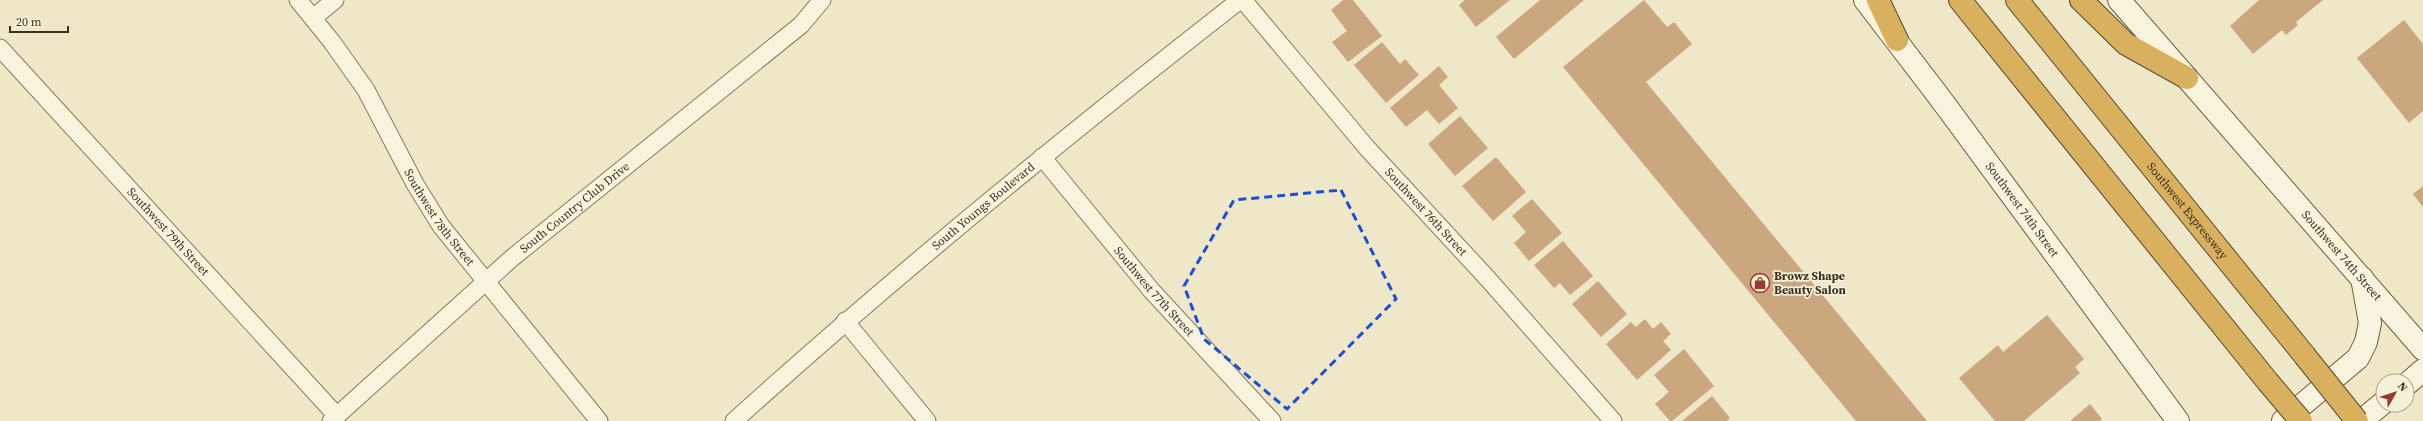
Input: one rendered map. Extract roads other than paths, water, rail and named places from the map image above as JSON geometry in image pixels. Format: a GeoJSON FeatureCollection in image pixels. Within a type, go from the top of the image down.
{"type":"FeatureCollection","features":[{"type":"Feature","properties":{"kind":"highway"},"geometry":{"type":"LineString","coordinates":[[1878,0],[1897,40]]}},
{"type":"Feature","properties":{"kind":"highway"},"geometry":{"type":"LineString","coordinates":[[1960,0],[2301,421]]}},
{"type":"Feature","properties":{"kind":"highway","name":"Southwest Expressway"},"geometry":{"type":"LineString","coordinates":[[2016,0],[2357,421]]}},
{"type":"Feature","properties":{"kind":"highway"},"geometry":{"type":"LineString","coordinates":[[2081,0],[2126,44],[2187,78]]}},
{"type":"Feature","properties":{"kind":"main road","name":"Southwest 74th Street"},"geometry":{"type":"LineString","coordinates":[[1865,0],[1897,40],[2178,421]]}},
{"type":"Feature","properties":{"kind":"main road","name":"Southwest 74th Street"},"geometry":{"type":"LineString","coordinates":[[2118,0],[2362,277],[2423,349]]}},
{"type":"Feature","properties":{"kind":"main road"},"geometry":{"type":"LineString","coordinates":[[2283,421],[2358,358],[2366,342],[2370,323],[2362,277]]}},
{"type":"Feature","properties":{"kind":"main road"},"geometry":{"type":"LineString","coordinates":[[2415,377],[2423,370]]}},
{"type":"Feature","properties":{"kind":"main road"},"geometry":{"type":"LineString","coordinates":[[2361,421],[2375,410]]}},
{"type":"Feature","properties":{"kind":"street","name":"Southwest 78th Street"},"geometry":{"type":"LineString","coordinates":[[298,0],[366,90],[429,209],[599,421]]}},
{"type":"Feature","properties":{"kind":"street"},"geometry":{"type":"LineString","coordinates":[[313,18],[335,0]]}},
{"type":"Feature","properties":{"kind":"street","name":"South Country Club Drive"},"geometry":{"type":"LineString","coordinates":[[334,419],[486,281],[801,25],[822,0]]}},
{"type":"Feature","properties":{"kind":"street","name":"South Youngs Boulevard"},"geometry":{"type":"LineString","coordinates":[[734,421],[845,321],[1042,157],[1241,0]]}},
{"type":"Feature","properties":{"kind":"street","name":"Southwest 76th Street"},"geometry":{"type":"LineString","coordinates":[[1241,0],[1367,148],[1488,279],[1613,421]]}},
{"type":"Feature","properties":{"kind":"street","name":"Southwest 79th Street"},"geometry":{"type":"LineString","coordinates":[[0,48],[334,419]]}},
{"type":"Feature","properties":{"kind":"street","name":"Southwest 77th Street"},"geometry":{"type":"LineString","coordinates":[[1042,157],[1151,290],[1272,421]]}},
{"type":"Feature","properties":{"kind":"street"},"geometry":{"type":"LineString","coordinates":[[845,321],[927,421]]}},
{"type":"Feature","properties":{"kind":"place","name":"Browz Shape Beauty Salon"},"geometry":{"type":"Point","coordinates":[1760,283]}}]}
